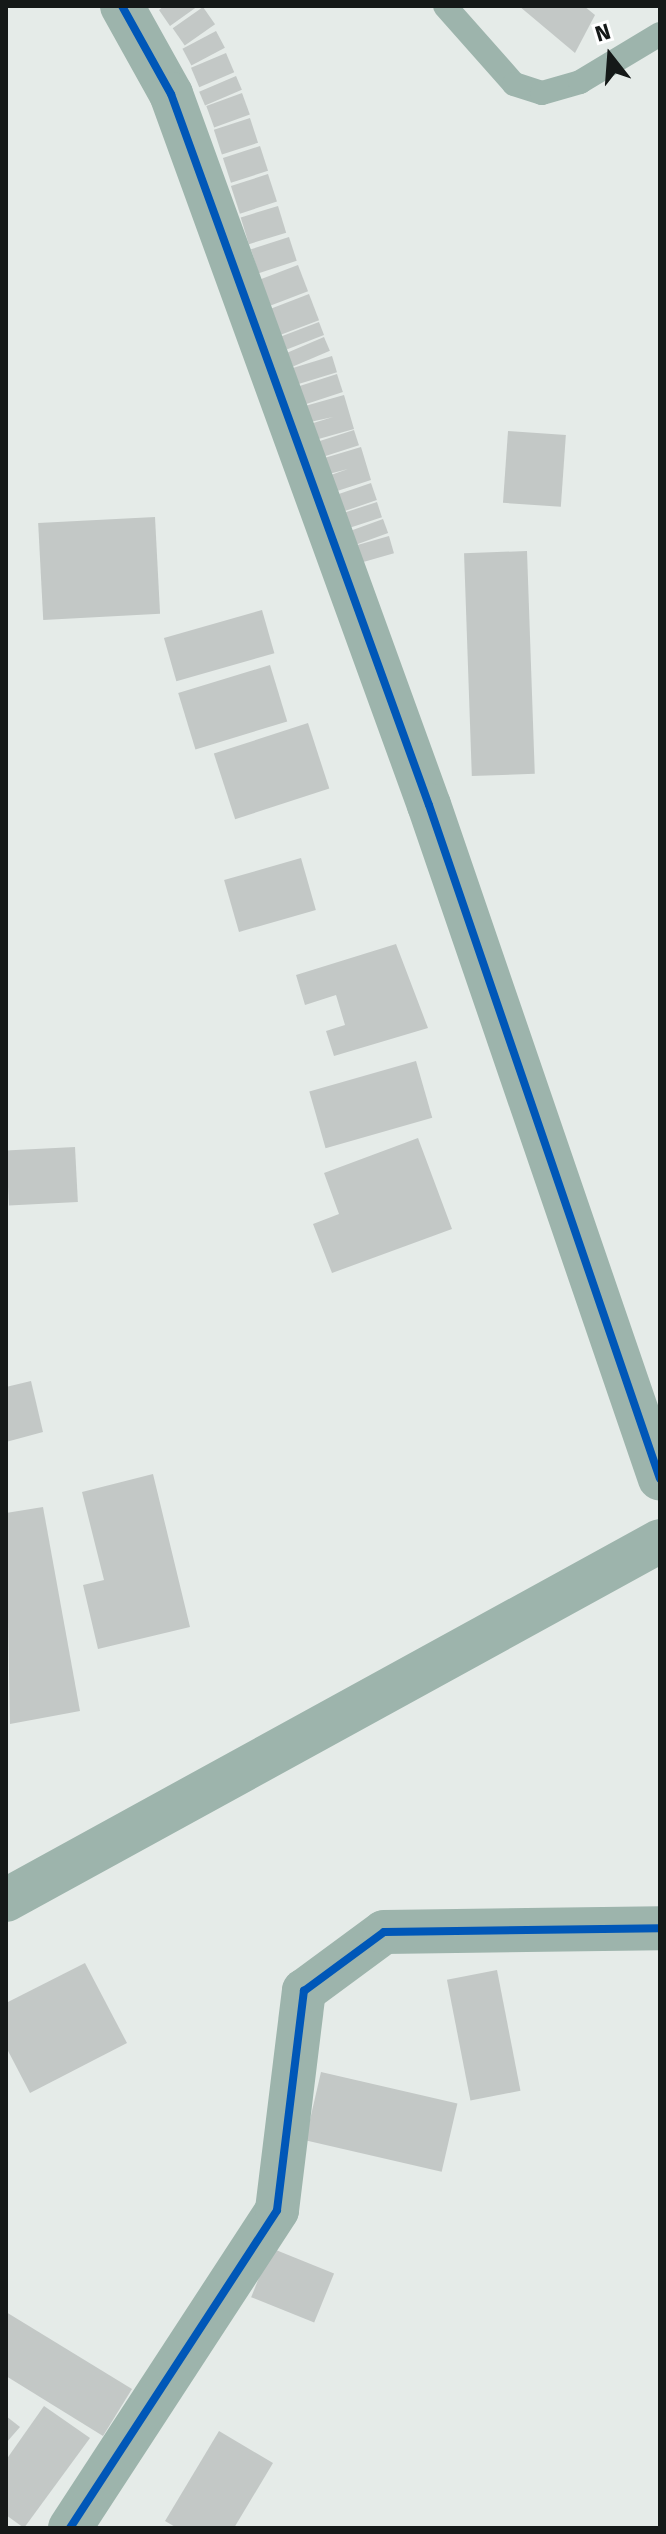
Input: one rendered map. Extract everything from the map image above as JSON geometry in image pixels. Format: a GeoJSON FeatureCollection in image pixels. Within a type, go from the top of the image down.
{"type":"FeatureCollection","features":[{"type":"Feature","properties":{"kind":"street"},"geometry":{"type":"LineString","coordinates":[[122,6],[171,94],[429,805],[660,1479]]}},
{"type":"Feature","properties":{"kind":"street"},"geometry":{"type":"LineString","coordinates":[[6,1900],[660,1541]]}},
{"type":"Feature","properties":{"kind":"street"},"geometry":{"type":"LineString","coordinates":[[70,2528],[277,2210],[304,1991],[384,1932],[660,1928]]}},
{"type":"Feature","properties":{"kind":"lane"},"geometry":{"type":"LineString","coordinates":[[445,6],[514,84],[542,93],[580,82],[660,34]]}},
{"type":"Feature","properties":{"kind":"building"},"geometry":{"type":"Polygon","coordinates":[[[164,6],[198,6],[170,26],[159,10],[164,6]]]}},
{"type":"Feature","properties":{"kind":"building"},"geometry":{"type":"Polygon","coordinates":[[[519,6],[584,6],[595,15],[575,53],[519,6]]]}},
{"type":"Feature","properties":{"kind":"building"},"geometry":{"type":"Polygon","coordinates":[[[203,7],[215,24],[185,45],[173,28],[203,7]]]}},
{"type":"Feature","properties":{"kind":"building"},"geometry":{"type":"Polygon","coordinates":[[[216,31],[225,48],[191,66],[182,49],[216,31]]]}},
{"type":"Feature","properties":{"kind":"building"},"geometry":{"type":"Polygon","coordinates":[[[226,53],[234,72],[199,87],[191,68],[226,53]]]}},
{"type":"Feature","properties":{"kind":"building"},"geometry":{"type":"Polygon","coordinates":[[[236,76],[242,90],[205,105],[199,92],[236,76]]]}},
{"type":"Feature","properties":{"kind":"building"},"geometry":{"type":"Polygon","coordinates":[[[242,93],[250,115],[214,128],[206,106],[242,93]]]}},
{"type":"Feature","properties":{"kind":"building"},"geometry":{"type":"Polygon","coordinates":[[[250,118],[258,143],[222,154],[214,130],[250,118]]]}},
{"type":"Feature","properties":{"kind":"building"},"geometry":{"type":"Polygon","coordinates":[[[260,146],[268,171],[231,183],[223,158],[260,146]]]}},
{"type":"Feature","properties":{"kind":"building"},"geometry":{"type":"Polygon","coordinates":[[[268,174],[277,202],[240,214],[231,186],[268,174]]]}},
{"type":"Feature","properties":{"kind":"building"},"geometry":{"type":"Polygon","coordinates":[[[278,206],[286,233],[249,244],[241,217],[278,206]]]}},
{"type":"Feature","properties":{"kind":"building"},"geometry":{"type":"Polygon","coordinates":[[[289,237],[297,261],[259,273],[251,249],[289,237]]]}},
{"type":"Feature","properties":{"kind":"building"},"geometry":{"type":"Polygon","coordinates":[[[298,265],[308,291],[271,305],[261,279],[298,265]]]}},
{"type":"Feature","properties":{"kind":"building"},"geometry":{"type":"Polygon","coordinates":[[[309,294],[319,320],[281,335],[271,309],[309,294]]]}},
{"type":"Feature","properties":{"kind":"building"},"geometry":{"type":"Polygon","coordinates":[[[319,322],[324,335],[287,349],[282,336],[319,322]]]}},
{"type":"Feature","properties":{"kind":"building"},"geometry":{"type":"Polygon","coordinates":[[[324,337],[330,351],[293,366],[287,353],[324,337]]]}},
{"type":"Feature","properties":{"kind":"building"},"geometry":{"type":"Polygon","coordinates":[[[332,356],[337,372],[298,384],[293,368],[332,356]]]}},
{"type":"Feature","properties":{"kind":"building"},"geometry":{"type":"Polygon","coordinates":[[[337,374],[343,392],[305,404],[299,386],[337,374]]]}},
{"type":"Feature","properties":{"kind":"building"},"geometry":{"type":"Polygon","coordinates":[[[344,395],[354,429],[315,440],[310,424],[333,417],[310,422],[305,406],[344,395]]]}},
{"type":"Feature","properties":{"kind":"building"},"geometry":{"type":"Polygon","coordinates":[[[354,430],[359,445],[321,458],[316,442],[354,430]]]}},
{"type":"Feature","properties":{"kind":"building"},"geometry":{"type":"Polygon","coordinates":[[[508,431],[566,435],[561,507],[503,503],[508,431]]]}},
{"type":"Feature","properties":{"kind":"building"},"geometry":{"type":"Polygon","coordinates":[[[361,447],[371,480],[331,493],[325,477],[348,469],[325,475],[321,459],[361,447]]]}},
{"type":"Feature","properties":{"kind":"building"},"geometry":{"type":"Polygon","coordinates":[[[371,483],[377,500],[338,513],[332,496],[371,483]]]}},
{"type":"Feature","properties":{"kind":"building"},"geometry":{"type":"Polygon","coordinates":[[[377,502],[382,517],[343,530],[338,515],[377,502]]]}},
{"type":"Feature","properties":{"kind":"building"},"geometry":{"type":"Polygon","coordinates":[[[155,517],[160,614],[43,620],[38,523],[155,517]]]}},
{"type":"Feature","properties":{"kind":"building"},"geometry":{"type":"Polygon","coordinates":[[[383,519],[388,533],[350,547],[344,533],[383,519]]]}},
{"type":"Feature","properties":{"kind":"building"},"geometry":{"type":"Polygon","coordinates":[[[389,536],[394,553],[355,565],[350,547],[389,536]]]}},
{"type":"Feature","properties":{"kind":"building"},"geometry":{"type":"Polygon","coordinates":[[[527,551],[535,774],[472,776],[464,553],[527,551]]]}},
{"type":"Feature","properties":{"kind":"building"},"geometry":{"type":"Polygon","coordinates":[[[262,610],[274,653],[176,681],[164,638],[262,610]]]}},
{"type":"Feature","properties":{"kind":"building"},"geometry":{"type":"Polygon","coordinates":[[[270,665],[287,721],[195,749],[178,693],[270,665]]]}},
{"type":"Feature","properties":{"kind":"building"},"geometry":{"type":"Polygon","coordinates":[[[308,723],[329,789],[235,819],[214,754],[308,723]]]}},
{"type":"Feature","properties":{"kind":"building"},"geometry":{"type":"Polygon","coordinates":[[[301,858],[316,910],[239,932],[224,880],[301,858]]]}},
{"type":"Feature","properties":{"kind":"building"},"geometry":{"type":"Polygon","coordinates":[[[396,944],[428,1028],[334,1056],[326,1031],[345,1025],[336,995],[305,1005],[296,975],[396,944]]]}},
{"type":"Feature","properties":{"kind":"building"},"geometry":{"type":"Polygon","coordinates":[[[416,1061],[432,1118],[326,1148],[309,1092],[416,1061]]]}},
{"type":"Feature","properties":{"kind":"building"},"geometry":{"type":"Polygon","coordinates":[[[418,1138],[452,1229],[332,1273],[313,1224],[339,1214],[324,1173],[418,1138]]]}},
{"type":"Feature","properties":{"kind":"building"},"geometry":{"type":"Polygon","coordinates":[[[75,1147],[78,1202],[9,1206],[6,1151],[75,1147]]]}},
{"type":"Feature","properties":{"kind":"building"},"geometry":{"type":"Polygon","coordinates":[[[31,1381],[43,1432],[6,1442],[6,1387],[31,1381]]]}},
{"type":"Feature","properties":{"kind":"building"},"geometry":{"type":"Polygon","coordinates":[[[153,1474],[190,1627],[98,1649],[83,1585],[104,1580],[82,1492],[153,1474]]]}},
{"type":"Feature","properties":{"kind":"building"},"geometry":{"type":"Polygon","coordinates":[[[43,1507],[80,1711],[10,1724],[6,1513],[43,1507]]]}},
{"type":"Feature","properties":{"kind":"building"},"geometry":{"type":"Polygon","coordinates":[[[85,1963],[127,2043],[30,2093],[6,2047],[6,2003],[85,1963]]]}},
{"type":"Feature","properties":{"kind":"building"},"geometry":{"type":"Polygon","coordinates":[[[497,1970],[520,2091],[470,2100],[447,1980],[497,1970]]]}},
{"type":"Feature","properties":{"kind":"building"},"geometry":{"type":"Polygon","coordinates":[[[321,2072],[457,2103],[442,2172],[305,2140],[321,2072]]]}},
{"type":"Feature","properties":{"kind":"building"},"geometry":{"type":"Polygon","coordinates":[[[271,2248],[334,2273],[314,2323],[251,2297],[271,2248]]]}},
{"type":"Feature","properties":{"kind":"building"},"geometry":{"type":"Polygon","coordinates":[[[6,2312],[132,2389],[103,2436],[6,2376],[6,2312]]]}},
{"type":"Feature","properties":{"kind":"building"},"geometry":{"type":"Polygon","coordinates":[[[44,2406],[90,2438],[24,2528],[6,2515],[6,2460],[44,2406]]]}},
{"type":"Feature","properties":{"kind":"building"},"geometry":{"type":"Polygon","coordinates":[[[6,2416],[20,2427],[6,2443],[6,2416]]]}},
{"type":"Feature","properties":{"kind":"building"},"geometry":{"type":"Polygon","coordinates":[[[219,2431],[273,2463],[234,2528],[177,2528],[165,2521],[219,2431]]]}},
{"type":"Feature","properties":{"kind":"cycle path"},"geometry":{"type":"LineString","coordinates":[[122,6],[171,94],[429,805],[660,1479]]}},
{"type":"Feature","properties":{"kind":"cycle path"},"geometry":{"type":"LineString","coordinates":[[70,2528],[277,2210],[304,1991],[384,1932],[660,1928]]}}]}
